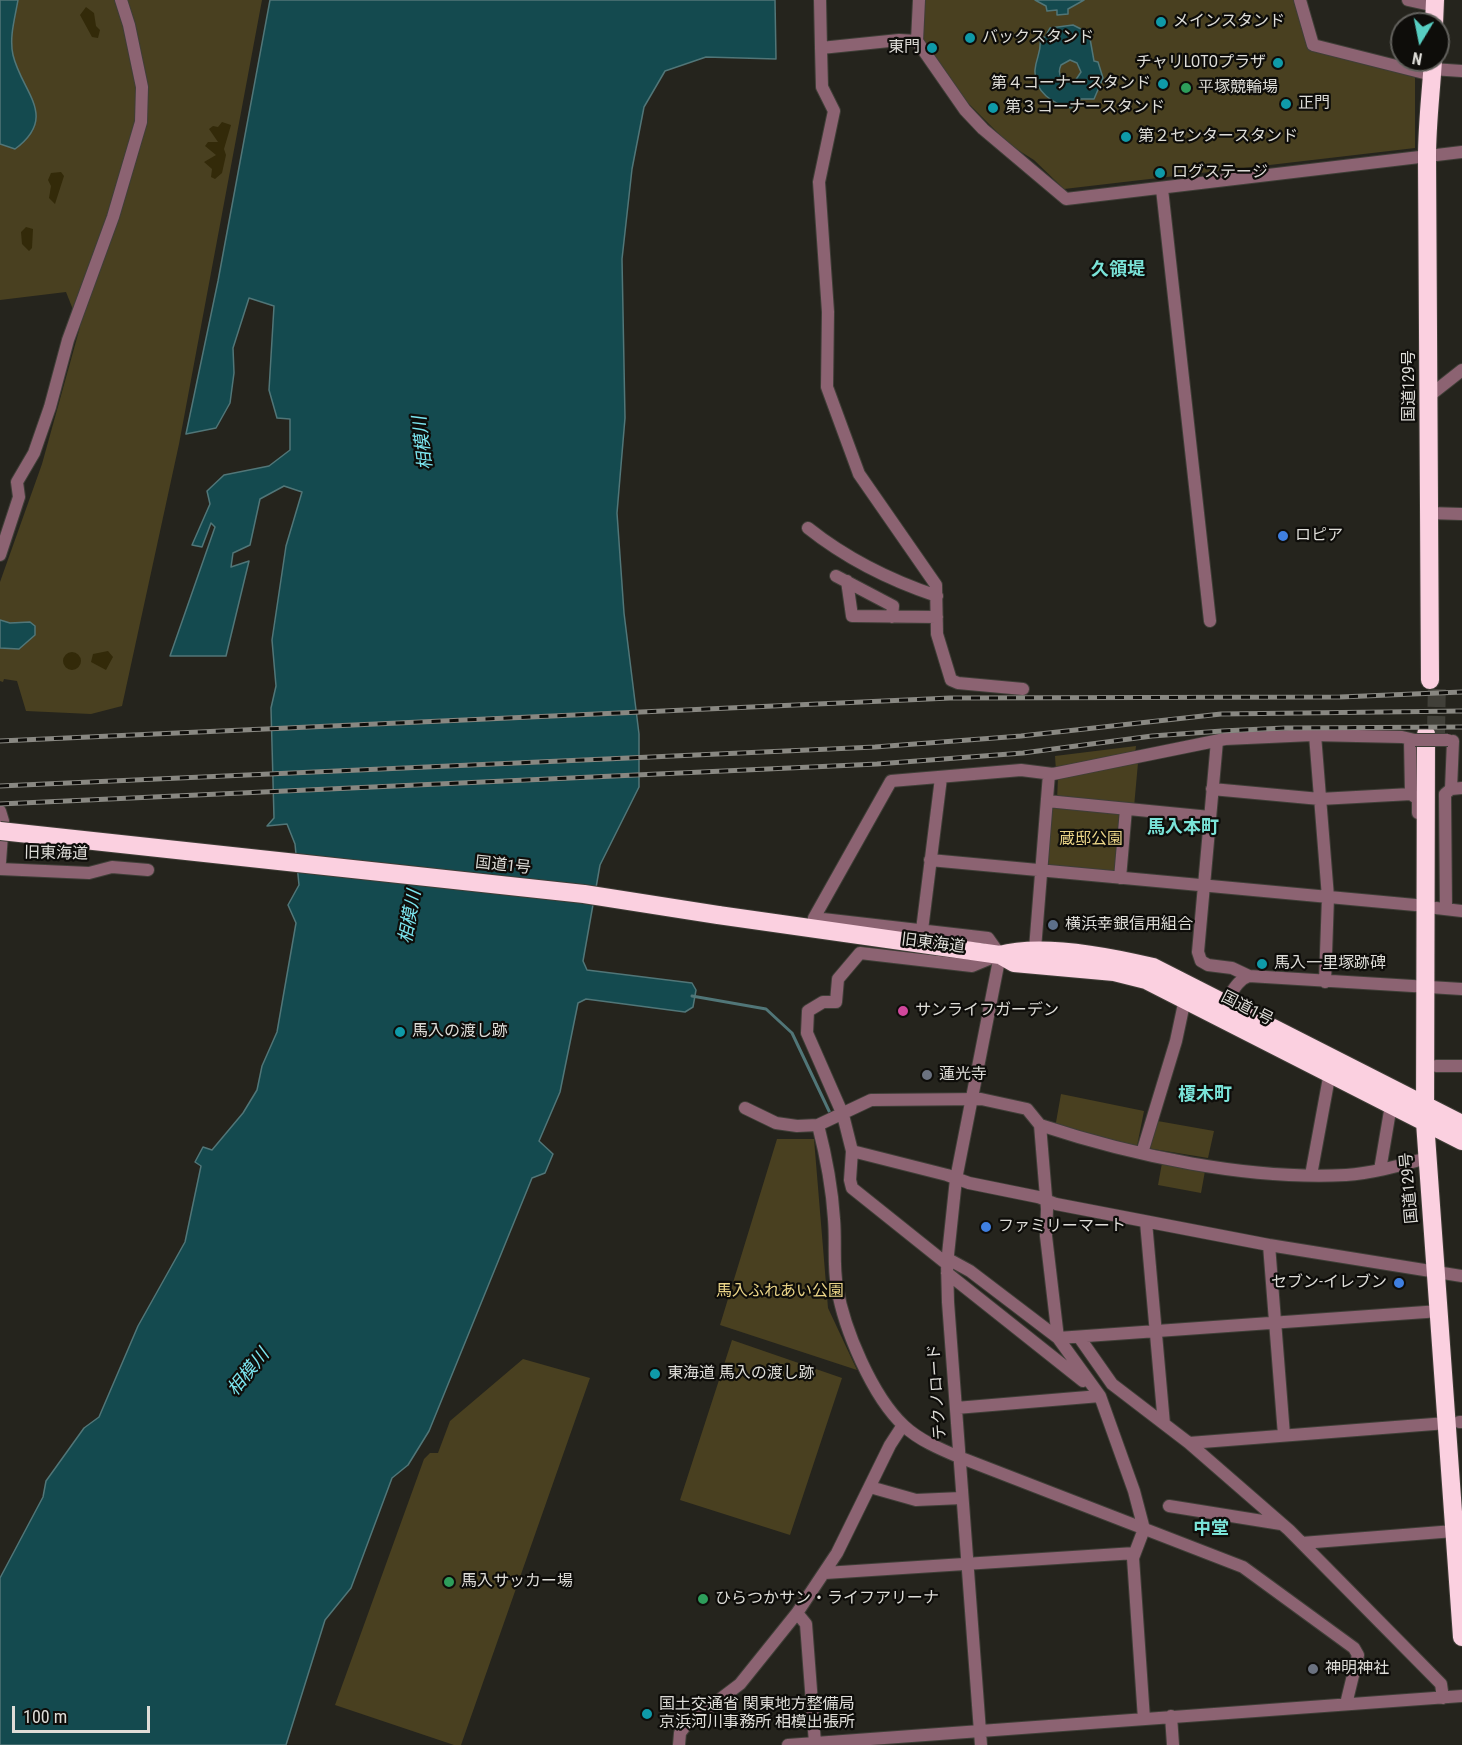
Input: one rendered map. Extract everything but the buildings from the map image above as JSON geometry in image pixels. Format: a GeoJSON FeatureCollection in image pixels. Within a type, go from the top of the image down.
{"type":"FeatureCollection","features":[{"type":"Feature","properties":{"kind":"highway","name":"国道129号"},"geometry":{"type":"LineString","coordinates":[[1432,74],[1436,117],[1431,156],[1434,680]]}},
{"type":"Feature","properties":{"kind":"highway","name":"国道129号"},"geometry":{"type":"LineString","coordinates":[[1436,738],[1430,988],[1430,1117],[1448,1274],[1456,1423],[1454,1531],[1462,1637]]}},
{"type":"Feature","properties":{"kind":"highway","name":"国道1号"},"geometry":{"type":"LineString","coordinates":[[0,831],[584,894],[1000,955],[1035,949],[1123,960],[1153,967],[1224,1003],[1430,1117],[1462,1142]]}},
{"type":"Feature","properties":{"kind":"highway","name":"国道1号"},"geometry":{"type":"LineString","coordinates":[[1000,955],[1014,963],[1114,972],[1146,980],[1392,1105],[1462,1124]]}},
{"type":"Feature","properties":{"kind":"highway","name":"国道129号"},"geometry":{"type":"LineString","coordinates":[[1430,988],[1436,1066],[1427,1158],[1448,1274],[1440,1311],[1462,1467]]}},
{"type":"Feature","properties":{"kind":"street"},"geometry":{"type":"LineString","coordinates":[[0,555],[19,497],[17,482],[34,453],[68,340],[113,217],[141,122],[142,87],[129,25],[120,0]]}},
{"type":"Feature","properties":{"kind":"street"},"geometry":{"type":"LineString","coordinates":[[820,0],[822,87],[834,111],[819,182],[828,312],[827,387],[860,474],[936,585],[937,634],[951,680],[958,683],[1023,689]]}},
{"type":"Feature","properties":{"kind":"street"},"geometry":{"type":"LineString","coordinates":[[919,0],[917,41],[965,110],[983,129],[1066,199],[1462,152]]}},
{"type":"Feature","properties":{"kind":"street"},"geometry":{"type":"LineString","coordinates":[[1300,0],[1313,45],[1432,74],[1462,71]]}},
{"type":"Feature","properties":{"kind":"street"},"geometry":{"type":"LineString","coordinates":[[1408,0],[1435,10]]}},
{"type":"Feature","properties":{"kind":"street"},"geometry":{"type":"LineString","coordinates":[[821,48],[899,40],[917,41]]}},
{"type":"Feature","properties":{"kind":"street"},"geometry":{"type":"LineString","coordinates":[[1162,189],[1210,621]]}},
{"type":"Feature","properties":{"kind":"street"},"geometry":{"type":"LineString","coordinates":[[1434,393],[1462,370]]}},
{"type":"Feature","properties":{"kind":"street"},"geometry":{"type":"LineString","coordinates":[[1433,513],[1462,514]]}},
{"type":"Feature","properties":{"kind":"street"},"geometry":{"type":"LineString","coordinates":[[808,528],[849,558],[901,584],[937,596]]}},
{"type":"Feature","properties":{"kind":"street"},"geometry":{"type":"LineString","coordinates":[[892,617],[893,606],[842,578],[852,616],[892,617],[937,617]]}},
{"type":"Feature","properties":{"kind":"street"},"geometry":{"type":"LineString","coordinates":[[1000,955],[988,938],[814,918],[891,781],[1021,770],[1049,774],[1217,741],[1315,735],[1436,738]]}},
{"type":"Feature","properties":{"kind":"street"},"geometry":{"type":"LineString","coordinates":[[1315,735],[1328,897],[1325,982]]}},
{"type":"Feature","properties":{"kind":"street"},"geometry":{"type":"LineString","coordinates":[[1432,907],[1445,794],[1457,789],[1436,738]]}},
{"type":"Feature","properties":{"kind":"street"},"geometry":{"type":"LineString","coordinates":[[1411,794],[1436,738]]}},
{"type":"Feature","properties":{"kind":"street"},"geometry":{"type":"LineString","coordinates":[[1217,741],[1198,952],[1201,961],[1208,965],[1232,968],[1248,976],[1462,988]]}},
{"type":"Feature","properties":{"kind":"street"},"geometry":{"type":"LineString","coordinates":[[1035,949],[1049,774]]}},
{"type":"Feature","properties":{"kind":"street"},"geometry":{"type":"LineString","coordinates":[[922,930],[941,778]]}},
{"type":"Feature","properties":{"kind":"street"},"geometry":{"type":"LineString","coordinates":[[1212,789],[1320,799],[1411,794],[1418,799],[1432,907]]}},
{"type":"Feature","properties":{"kind":"street"},"geometry":{"type":"LineString","coordinates":[[1047,801],[1210,817]]}},
{"type":"Feature","properties":{"kind":"street"},"geometry":{"type":"LineString","coordinates":[[1120,878],[1126,809]]}},
{"type":"Feature","properties":{"kind":"street"},"geometry":{"type":"LineString","coordinates":[[0,811],[3,821],[0,862]]}},
{"type":"Feature","properties":{"kind":"street"},"geometry":{"type":"LineString","coordinates":[[930,860],[1462,911]]}},
{"type":"Feature","properties":{"kind":"street","name":"旧東海道"},"geometry":{"type":"LineString","coordinates":[[0,869],[89,873],[112,867],[148,870]]}},
{"type":"Feature","properties":{"kind":"street","name":"旧東海道"},"geometry":{"type":"LineString","coordinates":[[843,1115],[807,1033],[806,1024],[808,1011],[814,1005],[836,1002],[838,979],[860,952],[972,966],[1000,955]]}},
{"type":"Feature","properties":{"kind":"street","name":"テクノロード"},"geometry":{"type":"LineString","coordinates":[[981,1745],[947,1265],[956,1179],[1000,955]]}},
{"type":"Feature","properties":{"kind":"street"},"geometry":{"type":"LineString","coordinates":[[1206,1010],[1224,1003],[1235,984],[1248,976]]}},
{"type":"Feature","properties":{"kind":"street"},"geometry":{"type":"LineString","coordinates":[[1142,1153],[1176,1041],[1185,999]]}},
{"type":"Feature","properties":{"kind":"street"},"geometry":{"type":"LineString","coordinates":[[1436,1066],[1462,1066]]}},
{"type":"Feature","properties":{"kind":"street"},"geometry":{"type":"LineString","coordinates":[[1311,1175],[1330,1072]]}},
{"type":"Feature","properties":{"kind":"street"},"geometry":{"type":"LineString","coordinates":[[745,1108],[787,1126],[818,1125],[871,1100],[972,1100],[1027,1109],[1040,1125],[1099,1144],[1274,1175],[1348,1175],[1380,1170],[1427,1158]]}},
{"type":"Feature","properties":{"kind":"street"},"geometry":{"type":"LineString","coordinates":[[1380,1170],[1392,1105]]}},
{"type":"Feature","properties":{"kind":"street"},"geometry":{"type":"LineString","coordinates":[[843,1115],[852,1151],[850,1180],[852,1188],[947,1265],[1100,1396]]}},
{"type":"Feature","properties":{"kind":"street"},"geometry":{"type":"LineString","coordinates":[[818,1125],[829,1170],[837,1284],[842,1311],[878,1390],[903,1425],[920,1438],[959,1457],[1243,1567],[1354,1648],[1358,1655],[1347,1704]]}},
{"type":"Feature","properties":{"kind":"street"},"geometry":{"type":"LineString","coordinates":[[1040,1125],[1046,1200],[1046,1236],[1058,1338]]}},
{"type":"Feature","properties":{"kind":"street"},"geometry":{"type":"LineString","coordinates":[[852,1151],[956,1179],[1146,1222],[1448,1274]]}},
{"type":"Feature","properties":{"kind":"street"},"geometry":{"type":"LineString","coordinates":[[1146,1222],[1164,1424]]}},
{"type":"Feature","properties":{"kind":"street"},"geometry":{"type":"LineString","coordinates":[[1269,1245],[1284,1435]]}},
{"type":"Feature","properties":{"kind":"street"},"geometry":{"type":"LineString","coordinates":[[947,1265],[970,1271],[1058,1338],[1100,1396],[1134,1491],[1144,1528],[1133,1558],[1144,1719]]}},
{"type":"Feature","properties":{"kind":"street"},"geometry":{"type":"LineString","coordinates":[[1058,1338],[1440,1311]]}},
{"type":"Feature","properties":{"kind":"street"},"geometry":{"type":"LineString","coordinates":[[1079,1337],[1112,1384],[1189,1443],[1302,1543],[1441,1684],[1443,1698]]}},
{"type":"Feature","properties":{"kind":"street"},"geometry":{"type":"LineString","coordinates":[[956,1408],[1100,1396]]}},
{"type":"Feature","properties":{"kind":"street"},"geometry":{"type":"LineString","coordinates":[[1189,1443],[1456,1423]]}},
{"type":"Feature","properties":{"kind":"street"},"geometry":{"type":"LineString","coordinates":[[679,1745],[680,1733],[686,1725],[740,1683],[797,1613],[825,1573],[890,1445],[903,1425]]}},
{"type":"Feature","properties":{"kind":"street"},"geometry":{"type":"LineString","coordinates":[[870,1487],[916,1500],[962,1498]]}},
{"type":"Feature","properties":{"kind":"street"},"geometry":{"type":"LineString","coordinates":[[1169,1506],[1282,1524]]}},
{"type":"Feature","properties":{"kind":"street"},"geometry":{"type":"LineString","coordinates":[[1302,1543],[1454,1531]]}},
{"type":"Feature","properties":{"kind":"street"},"geometry":{"type":"LineString","coordinates":[[825,1573],[1135,1553]]}},
{"type":"Feature","properties":{"kind":"street"},"geometry":{"type":"LineString","coordinates":[[797,1613],[806,1624],[815,1743]]}},
{"type":"Feature","properties":{"kind":"street"},"geometry":{"type":"LineString","coordinates":[[788,1745],[1462,1696]]}},
{"type":"Feature","properties":{"kind":"street"},"geometry":{"type":"LineString","coordinates":[[1171,1716],[1173,1745]]}},
{"type":"Feature","properties":{"kind":"green space"},"geometry":{"type":"Polygon","coordinates":[[[0,0],[262,0],[179,444],[122,706],[91,714],[26,711],[17,681],[4,679],[3,682],[0,681],[0,582],[42,464],[80,327],[66,292],[0,300],[0,0]]]}},
{"type":"Feature","properties":{"kind":"green space","name":"平塚競輪場"},"geometry":{"type":"Polygon","coordinates":[[[923,0],[1294,0],[1309,50],[1415,77],[1415,148],[1064,189],[1034,160],[1010,145],[965,100],[923,42],[923,0]]]}},
{"type":"Feature","properties":{"kind":"green space"},"geometry":{"type":"Polygon","coordinates":[[[1136,746],[1135,754],[1056,771],[1055,756],[1136,746]]]}},
{"type":"Feature","properties":{"kind":"green space"},"geometry":{"type":"Polygon","coordinates":[[[1138,763],[1134,807],[1057,800],[1058,778],[1138,763]]]}},
{"type":"Feature","properties":{"kind":"green space","name":"蔵邸公園"},"geometry":{"type":"Polygon","coordinates":[[[1051,805],[1124,814],[1119,870],[1114,873],[1046,866],[1051,805]]]}},
{"type":"Feature","properties":{"kind":"green space"},"geometry":{"type":"Polygon","coordinates":[[[1061,1094],[1144,1111],[1137,1146],[1055,1128],[1061,1094]]]}},
{"type":"Feature","properties":{"kind":"green space"},"geometry":{"type":"Polygon","coordinates":[[[1152,1120],[1214,1131],[1208,1158],[1147,1148],[1152,1120]]]}},
{"type":"Feature","properties":{"kind":"green space","name":"馬入ふれあい公園"},"geometry":{"type":"Polygon","coordinates":[[[777,1139],[814,1139],[828,1308],[857,1370],[720,1325],[777,1139]]]}},
{"type":"Feature","properties":{"kind":"green space"},"geometry":{"type":"Polygon","coordinates":[[[1162,1163],[1205,1171],[1201,1193],[1158,1185],[1162,1163]]]}},
{"type":"Feature","properties":{"kind":"green space","name":"馬入ふれあい公園"},"geometry":{"type":"Polygon","coordinates":[[[732,1340],[842,1378],[790,1535],[680,1500],[732,1340]]]}},
{"type":"Feature","properties":{"kind":"green space","name":"馬入サッカー場"},"geometry":{"type":"Polygon","coordinates":[[[523,1359],[590,1378],[461,1745],[454,1745],[335,1705],[424,1459],[430,1453],[438,1453],[450,1421],[523,1359]]]}},
{"type":"Feature","properties":{"kind":"sand"},"geometry":{"type":"Polygon","coordinates":[[[86,7],[94,13],[96,26],[100,30],[98,38],[92,37],[80,15],[86,7]]]}},
{"type":"Feature","properties":{"kind":"sand"},"geometry":{"type":"Polygon","coordinates":[[[222,122],[231,125],[224,149],[226,155],[222,173],[215,179],[211,177],[212,169],[204,162],[216,155],[205,146],[208,142],[218,142],[209,129],[213,126],[218,127],[222,122]]]}},
{"type":"Feature","properties":{"kind":"sand"},"geometry":{"type":"Polygon","coordinates":[[[61,172],[64,176],[55,204],[49,198],[51,186],[48,180],[51,173],[61,172]]]}},
{"type":"Feature","properties":{"kind":"sand"},"geometry":{"type":"Polygon","coordinates":[[[26,227],[33,229],[32,248],[29,251],[22,244],[21,232],[26,227]]]}},
{"type":"Feature","properties":{"kind":"sand"},"geometry":{"type":"Polygon","coordinates":[[[108,651],[113,657],[106,670],[91,662],[93,654],[108,651]]]}},
{"type":"Feature","properties":{"kind":"sand"},"geometry":{"type":"Polygon","coordinates":[[[72,652],[78,655],[81,661],[78,667],[72,670],[66,667],[63,661],[66,655],[72,652]]]}},
{"type":"Feature","properties":{"kind":"water"},"geometry":{"type":"Polygon","coordinates":[[[0,0],[18,0],[12,34],[13,55],[17,69],[34,104],[36,115],[35,126],[28,137],[15,149],[0,144],[0,0]]]}},
{"type":"Feature","properties":{"kind":"water","name":"相模川"},"geometry":{"type":"Polygon","coordinates":[[[270,0],[775,0],[776,59],[706,57],[665,71],[644,107],[632,169],[622,259],[625,418],[617,513],[624,613],[639,734],[639,787],[600,865],[583,961],[587,970],[692,983],[696,990],[693,1007],[685,1012],[586,999],[578,1003],[560,1092],[539,1141],[553,1154],[545,1173],[532,1178],[429,1431],[408,1465],[392,1478],[351,1588],[325,1620],[286,1745],[0,1745],[0,1578],[43,1497],[46,1481],[84,1428],[99,1417],[138,1326],[185,1242],[201,1166],[195,1162],[203,1147],[212,1150],[243,1113],[257,1090],[262,1066],[277,1032],[296,923],[288,905],[299,885],[295,844],[287,824],[267,826],[274,818],[271,708],[276,686],[272,640],[286,546],[302,492],[284,486],[260,499],[250,545],[233,553],[231,567],[249,561],[226,656],[170,656],[215,527],[211,523],[202,547],[192,545],[210,504],[207,491],[224,475],[269,466],[290,450],[290,419],[277,418],[269,390],[274,306],[249,298],[233,348],[234,373],[230,403],[216,428],[186,434],[218,281],[270,0]]]}},
{"type":"Feature","properties":{"kind":"water"},"geometry":{"type":"Polygon","coordinates":[[[1035,0],[1084,0],[1068,9],[1068,14],[1057,15],[1057,10],[1047,11],[1046,6],[1035,0]]]}},
{"type":"Feature","properties":{"kind":"water"},"geometry":{"type":"Polygon","coordinates":[[[1073,25],[1089,33],[1094,61],[1098,62],[1103,78],[1094,99],[1081,99],[1071,108],[1051,100],[1041,91],[1035,70],[1040,38],[1045,37],[1050,28],[1073,25]],[[1070,60],[1061,65],[1060,76],[1064,80],[1075,81],[1081,72],[1077,63],[1070,60]]]}},
{"type":"Feature","properties":{"kind":"water"},"geometry":{"type":"Polygon","coordinates":[[[0,620],[10,623],[30,622],[35,626],[35,635],[19,649],[0,648],[0,620]]]}},
{"type":"Feature","properties":{"kind":"waterway"},"geometry":{"type":"LineString","coordinates":[[692,996],[766,1009],[792,1033],[830,1113]]}},
{"type":"Feature","properties":{"kind":"tunnel"},"geometry":{"type":"LineString","coordinates":[[1436,734],[1437,680]]}},
{"type":"Feature","properties":{"kind":"railway"},"geometry":{"type":"LineString","coordinates":[[0,741],[950,698],[1340,697],[1462,692]]}},
{"type":"Feature","properties":{"kind":"railway"},"geometry":{"type":"LineString","coordinates":[[0,786],[875,747],[1021,736],[1221,714],[1462,711]]}},
{"type":"Feature","properties":{"kind":"railway"},"geometry":{"type":"LineString","coordinates":[[0,804],[877,764],[1023,753],[1152,736],[1222,731],[1284,728],[1462,727]]}},
{"type":"Feature","properties":{"kind":"place","name":"メインスタンド"},"geometry":{"type":"Point","coordinates":[1161,22]}},
{"type":"Feature","properties":{"kind":"place","name":"バックスタンド"},"geometry":{"type":"Point","coordinates":[970,38]}},
{"type":"Feature","properties":{"kind":"place","name":"東門"},"geometry":{"type":"Point","coordinates":[932,48]}},
{"type":"Feature","properties":{"kind":"place","name":"チャリLOTOプラザ"},"geometry":{"type":"Point","coordinates":[1278,63]}},
{"type":"Feature","properties":{"kind":"place","name":"第４コーナースタンド"},"geometry":{"type":"Point","coordinates":[1163,84]}},
{"type":"Feature","properties":{"kind":"place","name":"平塚競輪場"},"geometry":{"type":"Point","coordinates":[1186,88]}},
{"type":"Feature","properties":{"kind":"place","name":"正門"},"geometry":{"type":"Point","coordinates":[1286,104]}},
{"type":"Feature","properties":{"kind":"place","name":"第３コーナースタンド"},"geometry":{"type":"Point","coordinates":[993,108]}},
{"type":"Feature","properties":{"kind":"place","name":"第２センタースタンド"},"geometry":{"type":"Point","coordinates":[1126,137]}},
{"type":"Feature","properties":{"kind":"place","name":"ログステージ"},"geometry":{"type":"Point","coordinates":[1160,173]}},
{"type":"Feature","properties":{"kind":"place","name":"ロピア"},"geometry":{"type":"Point","coordinates":[1283,536]}},
{"type":"Feature","properties":{"kind":"place","name":"横浜幸銀信用組合"},"geometry":{"type":"Point","coordinates":[1053,925]}},
{"type":"Feature","properties":{"kind":"place","name":"馬入一里塚跡碑"},"geometry":{"type":"Point","coordinates":[1262,964]}},
{"type":"Feature","properties":{"kind":"place","name":"サンライフガーデン"},"geometry":{"type":"Point","coordinates":[903,1011]}},
{"type":"Feature","properties":{"kind":"place","name":"馬入の渡し跡"},"geometry":{"type":"Point","coordinates":[400,1032]}},
{"type":"Feature","properties":{"kind":"place","name":"蓮光寺"},"geometry":{"type":"Point","coordinates":[927,1075]}},
{"type":"Feature","properties":{"kind":"place","name":"ファミリーマート"},"geometry":{"type":"Point","coordinates":[986,1227]}},
{"type":"Feature","properties":{"kind":"place","name":"セブン-イレブン"},"geometry":{"type":"Point","coordinates":[1399,1283]}},
{"type":"Feature","properties":{"kind":"place","name":"東海道 馬入の渡し跡"},"geometry":{"type":"Point","coordinates":[655,1374]}},
{"type":"Feature","properties":{"kind":"place","name":"馬入サッカー場"},"geometry":{"type":"Point","coordinates":[449,1582]}},
{"type":"Feature","properties":{"kind":"place","name":"ひらつかサン・ライフアリーナ"},"geometry":{"type":"Point","coordinates":[703,1599]}},
{"type":"Feature","properties":{"kind":"place","name":"神明神社"},"geometry":{"type":"Point","coordinates":[1313,1669]}},
{"type":"Feature","properties":{"kind":"place","name":"国土交通省 関東地方整備局 京浜河川事務所 相模出張所"},"geometry":{"type":"Point","coordinates":[647,1714]}},
{"type":"Feature","properties":{"kind":"district","name":"久領堤"},"geometry":{"type":"Point","coordinates":[1118,270]}},
{"type":"Feature","properties":{"kind":"district","name":"馬入本町"},"geometry":{"type":"Point","coordinates":[1183,828]}},
{"type":"Feature","properties":{"kind":"district","name":"榎木町"},"geometry":{"type":"Point","coordinates":[1205,1095]}},
{"type":"Feature","properties":{"kind":"district","name":"中堂"},"geometry":{"type":"Point","coordinates":[1211,1529]}}]}
